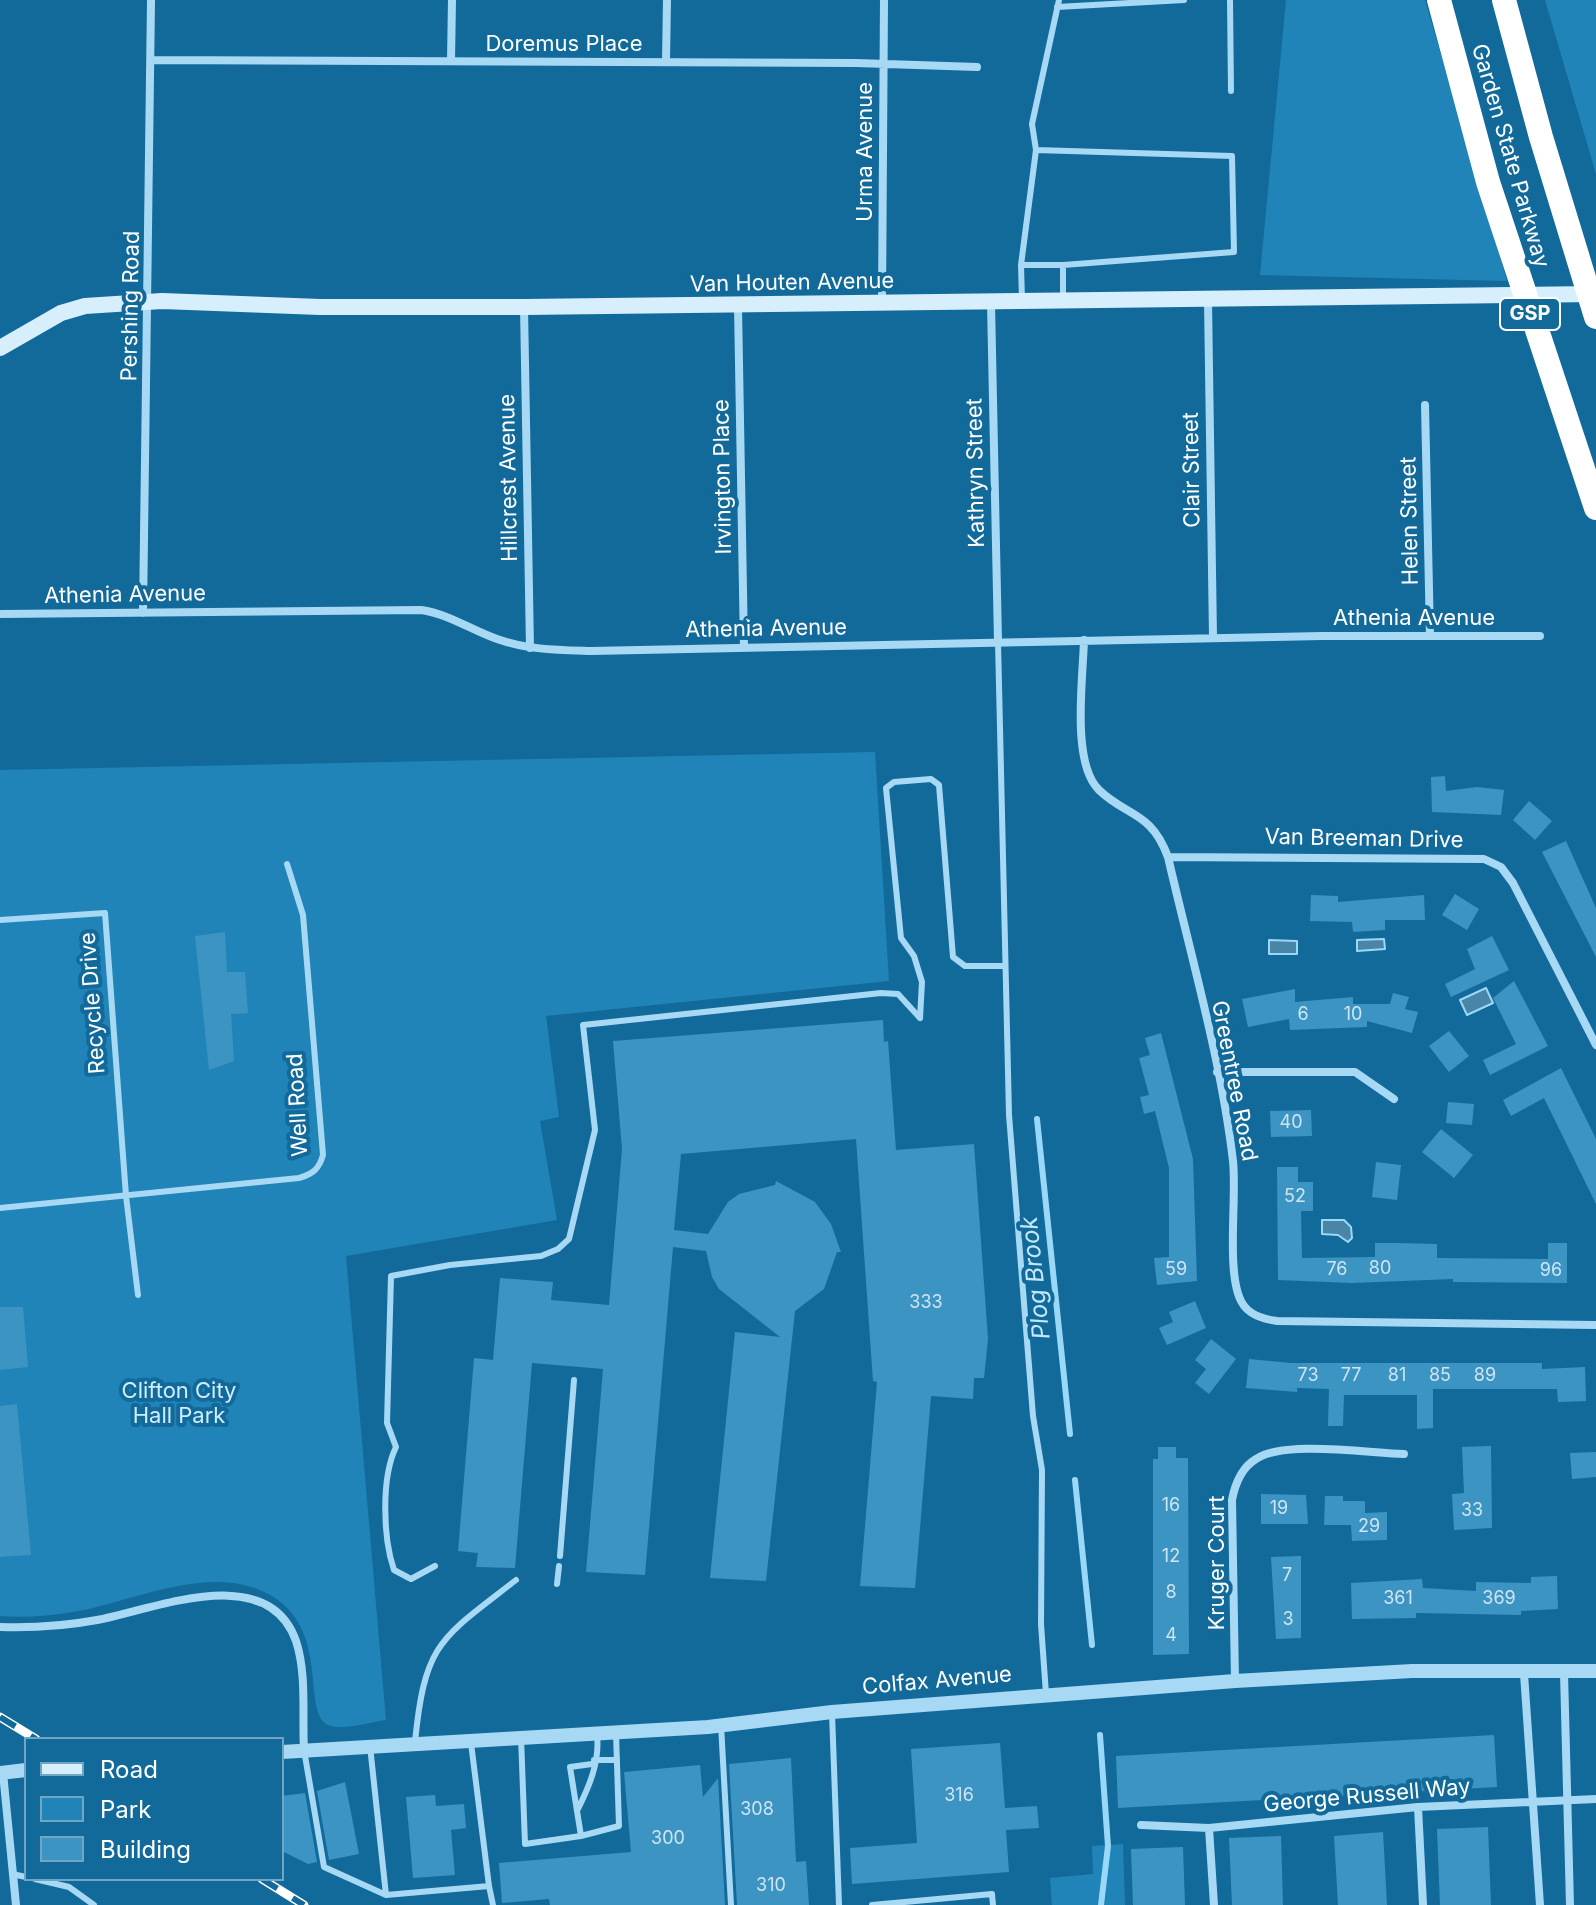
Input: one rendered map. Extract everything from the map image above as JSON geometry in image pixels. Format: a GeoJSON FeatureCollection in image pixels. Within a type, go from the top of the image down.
{"type":"FeatureCollection","features":[{"type":"Feature","properties":{"kind":"highway","name":"Garden State Parkway"},"geometry":{"type":"LineString","coordinates":[[1439,0],[1488,182],[1596,508]]}},
{"type":"Feature","properties":{"kind":"highway","name":"Garden State Parkway"},"geometry":{"type":"LineString","coordinates":[[1504,0],[1541,137],[1596,317]]}},
{"type":"Feature","properties":{"kind":"main road","name":"Van Houten Avenue"},"geometry":{"type":"LineString","coordinates":[[0,348],[61,313],[85,306],[149,301],[524,307],[738,306],[1596,294]]}},
{"type":"Feature","properties":{"kind":"street","name":"Pershing Road"},"geometry":{"type":"LineString","coordinates":[[143,613],[151,0]]}},
{"type":"Feature","properties":{"kind":"street"},"geometry":{"type":"LineString","coordinates":[[451,61],[452,0]]}},
{"type":"Feature","properties":{"kind":"street"},"geometry":{"type":"LineString","coordinates":[[666,62],[667,0]]}},
{"type":"Feature","properties":{"kind":"street","name":"Urma Avenue"},"geometry":{"type":"LineString","coordinates":[[882,304],[884,0]]}},
{"type":"Feature","properties":{"kind":"street","name":"Doremus Place"},"geometry":{"type":"LineString","coordinates":[[151,60],[977,67]]}},
{"type":"Feature","properties":{"kind":"street","name":"Clair Street"},"geometry":{"type":"LineString","coordinates":[[1208,301],[1213,638]]}},
{"type":"Feature","properties":{"kind":"street","name":"Kathryn Street"},"geometry":{"type":"LineString","coordinates":[[991,303],[998,642]]}},
{"type":"Feature","properties":{"kind":"street","name":"Irvington Place"},"geometry":{"type":"LineString","coordinates":[[738,306],[744,648]]}},
{"type":"Feature","properties":{"kind":"street","name":"Hillcrest Avenue"},"geometry":{"type":"LineString","coordinates":[[524,307],[530,648]]}},
{"type":"Feature","properties":{"kind":"street","name":"Helen Street"},"geometry":{"type":"LineString","coordinates":[[1425,405],[1430,636]]}},
{"type":"Feature","properties":{"kind":"street","name":"Athenia Avenue"},"geometry":{"type":"LineString","coordinates":[[0,614],[421,610],[437,612],[495,639],[530,648],[744,648],[1213,638],[1540,636]]}},
{"type":"Feature","properties":{"kind":"street","name":"Greentree Road"},"geometry":{"type":"LineString","coordinates":[[1084,640],[1082,741],[1091,782],[1101,793],[1142,818],[1162,842],[1168,857],[1217,1072],[1233,1163],[1236,1282],[1241,1302],[1261,1319],[1277,1321],[1596,1325]]}},
{"type":"Feature","properties":{"kind":"street","name":"Van Breeman Drive"},"geometry":{"type":"LineString","coordinates":[[1168,857],[1484,859],[1501,867],[1513,883],[1596,1045]]}},
{"type":"Feature","properties":{"kind":"street"},"geometry":{"type":"LineString","coordinates":[[1217,1072],[1355,1072],[1394,1099]]}},
{"type":"Feature","properties":{"kind":"street","name":"Kruger Court"},"geometry":{"type":"LineString","coordinates":[[1235,1681],[1232,1500],[1241,1473],[1258,1457],[1281,1451],[1404,1454]]}},
{"type":"Feature","properties":{"kind":"street"},"geometry":{"type":"LineString","coordinates":[[0,1627],[70,1625],[205,1595],[255,1601],[275,1613],[296,1640],[304,1750]]}},
{"type":"Feature","properties":{"kind":"street","name":"Colfax Avenue"},"geometry":{"type":"LineString","coordinates":[[284,1752],[415,1742],[597,1735],[832,1712],[1235,1681],[1412,1671],[1524,1674],[1596,1671]]}},
{"type":"Feature","properties":{"kind":"street"},"geometry":{"type":"LineString","coordinates":[[1564,1673],[1570,1905]]}},
{"type":"Feature","properties":{"kind":"street"},"geometry":{"type":"LineString","coordinates":[[1524,1674],[1540,1905]]}},
{"type":"Feature","properties":{"kind":"street"},"geometry":{"type":"LineString","coordinates":[[16,1905],[2,1773],[24,1770]]}},
{"type":"Feature","properties":{"kind":"street","name":"George Russell Way"},"geometry":{"type":"LineString","coordinates":[[1141,1825],[1209,1828],[1418,1807],[1596,1799]]}},
{"type":"Feature","properties":{"kind":"street"},"geometry":{"type":"LineString","coordinates":[[1418,1807],[1423,1905]]}},
{"type":"Feature","properties":{"kind":"street"},"geometry":{"type":"LineString","coordinates":[[1209,1828],[1214,1905]]}},
{"type":"Feature","properties":{"kind":"lane"},"geometry":{"type":"LineString","coordinates":[[1022,303],[1021,265],[1036,150],[1032,124],[1058,4],[1184,0]]}},
{"type":"Feature","properties":{"kind":"lane"},"geometry":{"type":"LineString","coordinates":[[1230,0],[1231,91]]}},
{"type":"Feature","properties":{"kind":"lane"},"geometry":{"type":"LineString","coordinates":[[1021,265],[1063,265],[1234,252],[1232,156],[1036,150]]}},
{"type":"Feature","properties":{"kind":"lane"},"geometry":{"type":"LineString","coordinates":[[1063,265],[1063,302]]}},
{"type":"Feature","properties":{"kind":"lane"},"geometry":{"type":"LineString","coordinates":[[998,642],[1009,1115],[1033,1416],[1042,1470],[1041,1624],[1046,1694]]}},
{"type":"Feature","properties":{"kind":"lane"},"geometry":{"type":"LineString","coordinates":[[435,1566],[411,1579],[394,1570],[386,1545],[389,1461],[396,1447],[387,1423],[391,1276],[450,1265],[541,1256],[558,1249],[569,1239],[595,1130],[583,1025],[881,993],[898,994],[920,1018],[919,968],[901,938],[886,788],[894,782],[931,779],[939,785],[953,957],[965,966],[1004,966]]}},
{"type":"Feature","properties":{"kind":"lane","name":"Well Road"},"geometry":{"type":"LineString","coordinates":[[0,1208],[299,1178],[311,1175],[320,1165],[323,1155],[303,915],[287,864]]}},
{"type":"Feature","properties":{"kind":"lane","name":"Recycle Drive"},"geometry":{"type":"LineString","coordinates":[[0,920],[105,913],[126,1196]]}},
{"type":"Feature","properties":{"kind":"lane"},"geometry":{"type":"LineString","coordinates":[[126,1196],[138,1295]]}},
{"type":"Feature","properties":{"kind":"lane"},"geometry":{"type":"LineString","coordinates":[[560,1556],[574,1380]]}},
{"type":"Feature","properties":{"kind":"lane"},"geometry":{"type":"LineString","coordinates":[[557,1584],[559,1566]]}},
{"type":"Feature","properties":{"kind":"lane"},"geometry":{"type":"LineString","coordinates":[[415,1742],[420,1691],[438,1645],[516,1580]]}},
{"type":"Feature","properties":{"kind":"lane"},"geometry":{"type":"LineString","coordinates":[[832,1712],[839,1905]]}},
{"type":"Feature","properties":{"kind":"lane"},"geometry":{"type":"LineString","coordinates":[[721,1725],[731,1905]]}},
{"type":"Feature","properties":{"kind":"lane"},"geometry":{"type":"LineString","coordinates":[[521,1737],[525,1844],[581,1836],[619,1826],[616,1733]]}},
{"type":"Feature","properties":{"kind":"lane"},"geometry":{"type":"LineString","coordinates":[[577,1811],[592,1781],[593,1762],[598,1750],[597,1735]]}},
{"type":"Feature","properties":{"kind":"lane"},"geometry":{"type":"LineString","coordinates":[[471,1740],[493,1905]]}},
{"type":"Feature","properties":{"kind":"lane"},"geometry":{"type":"LineString","coordinates":[[370,1746],[386,1895]]}},
{"type":"Feature","properties":{"kind":"lane"},"geometry":{"type":"LineString","coordinates":[[304,1750],[324,1867],[386,1895],[489,1886]]}},
{"type":"Feature","properties":{"kind":"lane"},"geometry":{"type":"LineString","coordinates":[[581,1836],[570,1767],[617,1760]]}},
{"type":"Feature","properties":{"kind":"lane"},"geometry":{"type":"LineString","coordinates":[[12,1874],[24,1877]]}},
{"type":"Feature","properties":{"kind":"lane"},"geometry":{"type":"LineString","coordinates":[[44,1881],[69,1887],[94,1905]]}},
{"type":"Feature","properties":{"kind":"lane"},"geometry":{"type":"LineString","coordinates":[[872,1905],[992,1894],[993,1905]]}},
{"type":"Feature","properties":{"kind":"green space"},"geometry":{"type":"Polygon","coordinates":[[[1286,0],[1425,0],[1507,281],[1260,275],[1286,0]]]}},
{"type":"Feature","properties":{"kind":"green space"},"geometry":{"type":"Polygon","coordinates":[[[1545,0],[1596,0],[1596,174],[1545,0]]]}},
{"type":"Feature","properties":{"kind":"green space","name":"Clifton City Hall Park"},"geometry":{"type":"Polygon","coordinates":[[[875,752],[889,981],[546,1016],[559,1117],[540,1121],[557,1220],[346,1256],[386,1720],[337,1727],[321,1719],[307,1645],[299,1623],[284,1605],[260,1590],[238,1584],[191,1584],[73,1612],[0,1616],[0,770],[875,752]]]}},
{"type":"Feature","properties":{"kind":"green space"},"geometry":{"type":"Polygon","coordinates":[[[1123,1844],[1125,1905],[1052,1905],[1050,1878],[1093,1874],[1092,1846],[1123,1844]]]}},
{"type":"Feature","properties":{"kind":"shaded area"},"geometry":{"type":"Polygon","coordinates":[[[1384,939],[1385,949],[1357,951],[1357,940],[1384,939]]]}},
{"type":"Feature","properties":{"kind":"shaded area"},"geometry":{"type":"Polygon","coordinates":[[[1269,940],[1297,941],[1297,954],[1269,954],[1269,940]]]}},
{"type":"Feature","properties":{"kind":"shaded area"},"geometry":{"type":"Polygon","coordinates":[[[1486,988],[1493,1003],[1467,1015],[1460,1000],[1486,988]]]}},
{"type":"Feature","properties":{"kind":"shaded area"},"geometry":{"type":"Polygon","coordinates":[[[1322,1220],[1344,1220],[1351,1227],[1352,1238],[1348,1242],[1338,1235],[1322,1234],[1322,1220]]]}},
{"type":"Feature","properties":{"kind":"building"},"geometry":{"type":"Polygon","coordinates":[[[1445,776],[1446,791],[1477,787],[1504,790],[1501,815],[1432,812],[1431,777],[1445,776]]]}},
{"type":"Feature","properties":{"kind":"building"},"geometry":{"type":"Polygon","coordinates":[[[1529,801],[1552,821],[1535,840],[1513,820],[1529,801]]]}},
{"type":"Feature","properties":{"kind":"building"},"geometry":{"type":"Polygon","coordinates":[[[1566,841],[1596,908],[1596,957],[1542,852],[1566,841]]]}},
{"type":"Feature","properties":{"kind":"building"},"geometry":{"type":"Polygon","coordinates":[[[1455,894],[1479,909],[1467,930],[1442,915],[1455,894]]]}},
{"type":"Feature","properties":{"kind":"building"},"geometry":{"type":"Polygon","coordinates":[[[1311,895],[1338,896],[1338,902],[1424,895],[1425,920],[1385,920],[1385,930],[1353,932],[1352,922],[1310,921],[1311,895]]]}},
{"type":"Feature","properties":{"kind":"building"},"geometry":{"type":"Polygon","coordinates":[[[225,932],[227,972],[245,972],[248,1013],[231,1014],[234,1061],[209,1070],[195,936],[225,932]]]}},
{"type":"Feature","properties":{"kind":"building"},"geometry":{"type":"Polygon","coordinates":[[[1492,936],[1509,970],[1451,997],[1445,984],[1475,969],[1467,949],[1492,936]]]}},
{"type":"Feature","properties":{"kind":"building"},"geometry":{"type":"Polygon","coordinates":[[[1514,981],[1548,1046],[1490,1075],[1483,1060],[1516,1044],[1493,998],[1514,981]]]}},
{"type":"Feature","properties":{"kind":"building"},"geometry":{"type":"Polygon","coordinates":[[[1295,989],[1295,1002],[1353,997],[1353,1004],[1390,1004],[1393,993],[1409,997],[1405,1009],[1418,1012],[1412,1033],[1367,1021],[1367,1027],[1290,1030],[1289,1019],[1248,1027],[1242,999],[1295,989]]]}},
{"type":"Feature","properties":{"kind":"building"},"geometry":{"type":"Polygon","coordinates":[[[883,1020],[884,1042],[888,1041],[896,1150],[974,1144],[988,1339],[984,1378],[974,1378],[973,1399],[931,1396],[915,1588],[860,1586],[877,1382],[873,1381],[856,1139],[681,1154],[674,1230],[708,1234],[728,1202],[739,1194],[775,1185],[776,1181],[815,1202],[831,1224],[841,1252],[837,1252],[824,1289],[795,1311],[766,1581],[710,1578],[735,1332],[780,1337],[719,1289],[712,1277],[706,1251],[673,1247],[645,1575],[586,1572],[603,1369],[532,1363],[515,1568],[476,1567],[478,1553],[458,1551],[474,1358],[493,1360],[500,1278],[553,1282],[551,1300],[609,1305],[622,1149],[613,1041],[883,1020]]]}},
{"type":"Feature","properties":{"kind":"building"},"geometry":{"type":"Polygon","coordinates":[[[1449,1031],[1469,1056],[1449,1072],[1429,1046],[1449,1031]]]}},
{"type":"Feature","properties":{"kind":"building"},"geometry":{"type":"Polygon","coordinates":[[[1161,1033],[1193,1159],[1197,1281],[1157,1285],[1154,1258],[1169,1257],[1169,1168],[1155,1111],[1144,1114],[1140,1097],[1149,1095],[1139,1058],[1150,1055],[1145,1038],[1161,1033]]]}},
{"type":"Feature","properties":{"kind":"building"},"geometry":{"type":"Polygon","coordinates":[[[1561,1068],[1596,1139],[1596,1204],[1544,1098],[1511,1116],[1503,1100],[1561,1068]]]}},
{"type":"Feature","properties":{"kind":"building"},"geometry":{"type":"Polygon","coordinates":[[[1448,1102],[1474,1104],[1472,1125],[1446,1123],[1448,1102]]]}},
{"type":"Feature","properties":{"kind":"building"},"geometry":{"type":"Polygon","coordinates":[[[1311,1110],[1312,1136],[1271,1137],[1270,1111],[1311,1110]]]}},
{"type":"Feature","properties":{"kind":"building"},"geometry":{"type":"Polygon","coordinates":[[[1441,1129],[1473,1155],[1454,1178],[1422,1152],[1441,1129]]]}},
{"type":"Feature","properties":{"kind":"building"},"geometry":{"type":"Polygon","coordinates":[[[1376,1162],[1401,1165],[1397,1200],[1372,1197],[1376,1162]]]}},
{"type":"Feature","properties":{"kind":"building"},"geometry":{"type":"Polygon","coordinates":[[[1277,1167],[1298,1167],[1298,1182],[1313,1182],[1313,1211],[1301,1211],[1302,1258],[1375,1257],[1375,1243],[1395,1243],[1437,1244],[1437,1258],[1548,1259],[1548,1243],[1567,1243],[1567,1283],[1453,1282],[1453,1279],[1352,1283],[1278,1280],[1277,1167]]]}},
{"type":"Feature","properties":{"kind":"building"},"geometry":{"type":"Polygon","coordinates":[[[1195,1301],[1206,1328],[1167,1345],[1159,1328],[1173,1322],[1169,1312],[1195,1301]]]}},
{"type":"Feature","properties":{"kind":"building"},"geometry":{"type":"Polygon","coordinates":[[[0,1307],[23,1307],[28,1367],[0,1370],[0,1307]]]}},
{"type":"Feature","properties":{"kind":"building"},"geometry":{"type":"Polygon","coordinates":[[[1211,1339],[1236,1359],[1209,1394],[1195,1383],[1206,1369],[1195,1360],[1211,1339]]]}},
{"type":"Feature","properties":{"kind":"building"},"geometry":{"type":"Polygon","coordinates":[[[1249,1359],[1291,1363],[1542,1363],[1542,1369],[1585,1367],[1586,1401],[1558,1402],[1557,1389],[1433,1389],[1433,1428],[1417,1429],[1417,1395],[1344,1395],[1343,1426],[1328,1426],[1329,1389],[1297,1388],[1297,1392],[1246,1388],[1249,1359]]]}},
{"type":"Feature","properties":{"kind":"building"},"geometry":{"type":"Polygon","coordinates":[[[17,1404],[31,1555],[0,1557],[0,1406],[17,1404]]]}},
{"type":"Feature","properties":{"kind":"building"},"geometry":{"type":"Polygon","coordinates":[[[1491,1446],[1492,1528],[1454,1530],[1452,1494],[1464,1493],[1462,1447],[1491,1446]]]}},
{"type":"Feature","properties":{"kind":"building"},"geometry":{"type":"Polygon","coordinates":[[[1158,1447],[1176,1447],[1176,1458],[1188,1458],[1189,1654],[1153,1655],[1153,1459],[1158,1459],[1158,1447]]]}},
{"type":"Feature","properties":{"kind":"building"},"geometry":{"type":"Polygon","coordinates":[[[1596,1452],[1596,1477],[1572,1479],[1570,1453],[1596,1452]]]}},
{"type":"Feature","properties":{"kind":"building"},"geometry":{"type":"Polygon","coordinates":[[[1261,1494],[1306,1495],[1308,1524],[1261,1524],[1261,1494]]]}},
{"type":"Feature","properties":{"kind":"building"},"geometry":{"type":"Polygon","coordinates":[[[1325,1496],[1343,1496],[1343,1501],[1365,1501],[1365,1513],[1387,1512],[1387,1540],[1352,1541],[1351,1525],[1324,1525],[1325,1496]]]}},
{"type":"Feature","properties":{"kind":"building"},"geometry":{"type":"Polygon","coordinates":[[[1301,1556],[1301,1638],[1276,1639],[1271,1557],[1301,1556]]]}},
{"type":"Feature","properties":{"kind":"building"},"geometry":{"type":"Polygon","coordinates":[[[1557,1576],[1558,1609],[1521,1611],[1521,1615],[1416,1613],[1416,1618],[1352,1619],[1351,1583],[1422,1579],[1423,1588],[1476,1591],[1476,1582],[1531,1583],[1531,1577],[1557,1576]]]}},
{"type":"Feature","properties":{"kind":"building"},"geometry":{"type":"Polygon","coordinates":[[[1494,1735],[1497,1787],[1118,1808],[1116,1756],[1494,1735]]]}},
{"type":"Feature","properties":{"kind":"building"},"geometry":{"type":"Polygon","coordinates":[[[1000,1743],[1005,1808],[1037,1806],[1039,1828],[1006,1830],[1009,1872],[852,1884],[850,1848],[917,1843],[911,1749],[1000,1743]]]}},
{"type":"Feature","properties":{"kind":"building"},"geometry":{"type":"Polygon","coordinates":[[[791,1758],[796,1862],[806,1861],[809,1905],[737,1905],[729,1764],[791,1758]]]}},
{"type":"Feature","properties":{"kind":"building"},"geometry":{"type":"Polygon","coordinates":[[[700,1765],[703,1797],[718,1778],[725,1905],[550,1905],[549,1899],[502,1903],[499,1863],[631,1852],[624,1772],[700,1765]]]}},
{"type":"Feature","properties":{"kind":"building"},"geometry":{"type":"Polygon","coordinates":[[[345,1782],[359,1854],[329,1860],[317,1791],[345,1782]]]}},
{"type":"Feature","properties":{"kind":"building"},"geometry":{"type":"Polygon","coordinates":[[[305,1793],[317,1862],[308,1864],[284,1852],[284,1796],[305,1793]]]}},
{"type":"Feature","properties":{"kind":"building"},"geometry":{"type":"Polygon","coordinates":[[[435,1795],[436,1806],[464,1804],[466,1828],[451,1830],[455,1875],[413,1878],[406,1797],[435,1795]]]}},
{"type":"Feature","properties":{"kind":"building"},"geometry":{"type":"Polygon","coordinates":[[[1488,1827],[1491,1905],[1440,1905],[1437,1829],[1488,1827]]]}},
{"type":"Feature","properties":{"kind":"building"},"geometry":{"type":"Polygon","coordinates":[[[1383,1832],[1387,1905],[1338,1905],[1334,1836],[1383,1832]]]}},
{"type":"Feature","properties":{"kind":"building"},"geometry":{"type":"Polygon","coordinates":[[[1281,1836],[1283,1905],[1232,1905],[1229,1838],[1281,1836]]]}},
{"type":"Feature","properties":{"kind":"building"},"geometry":{"type":"Polygon","coordinates":[[[1183,1847],[1185,1905],[1133,1905],[1131,1849],[1183,1847]]]}},
{"type":"Feature","properties":{"kind":"waterway","name":"Plog Brook"},"geometry":{"type":"LineString","coordinates":[[1037,1119],[1070,1434]]}},
{"type":"Feature","properties":{"kind":"waterway","name":"Plog Brook"},"geometry":{"type":"LineString","coordinates":[[1075,1480],[1092,1645]]}},
{"type":"Feature","properties":{"kind":"waterway","name":"Plog Brook"},"geometry":{"type":"LineString","coordinates":[[1100,1735],[1108,1846],[1101,1905]]}},
{"type":"Feature","properties":{"kind":"railway"},"geometry":{"type":"LineString","coordinates":[[0,1717],[33,1737]]}},
{"type":"Feature","properties":{"kind":"railway"},"geometry":{"type":"LineString","coordinates":[[265,1881],[304,1905]]}}]}
